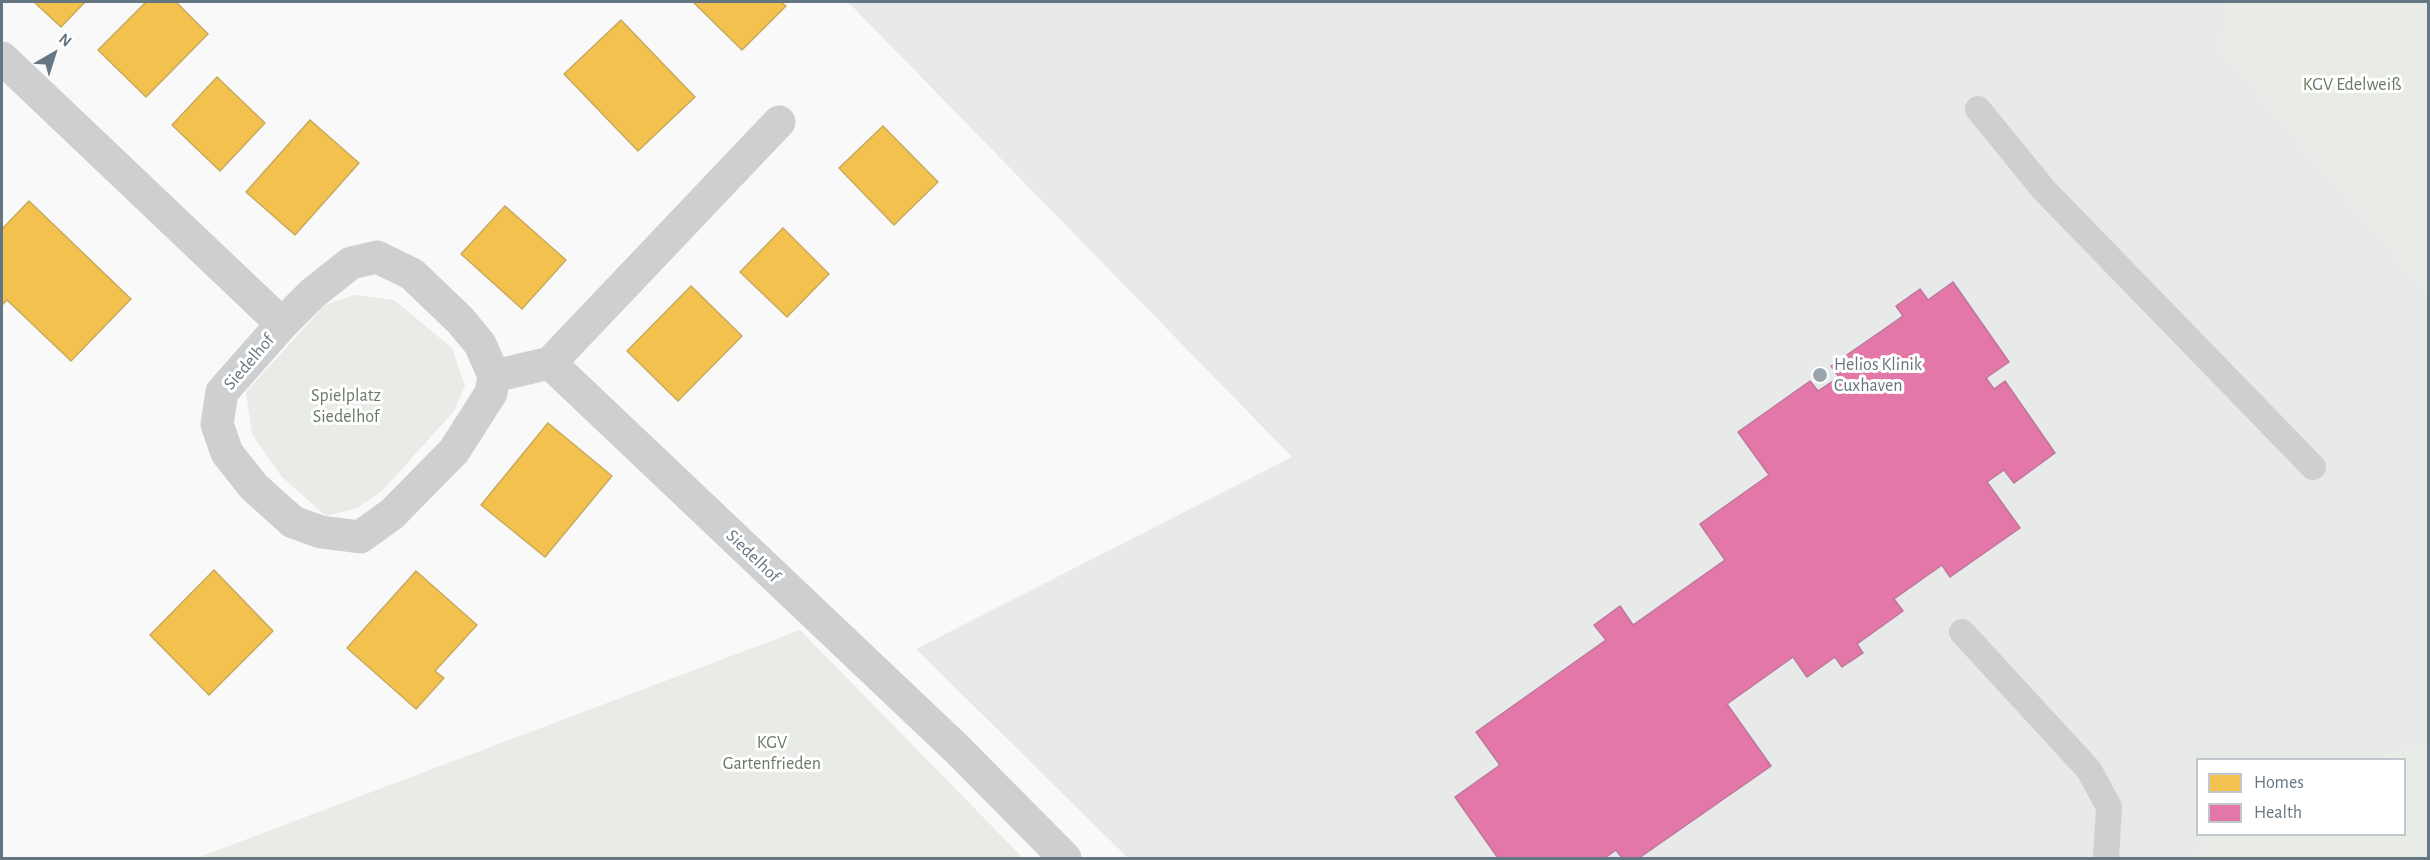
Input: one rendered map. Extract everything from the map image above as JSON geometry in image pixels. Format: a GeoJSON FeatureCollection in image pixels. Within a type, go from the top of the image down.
{"type":"FeatureCollection","features":[{"type":"Feature","properties":{"kind":"street","name":"Siedelhof"},"geometry":{"type":"LineString","coordinates":[[2,58],[282,324]]}},
{"type":"Feature","properties":{"kind":"street"},"geometry":{"type":"LineString","coordinates":[[494,376],[550,363],[779,122]]}},
{"type":"Feature","properties":{"kind":"street","name":"Siedelhof"},"geometry":{"type":"LineString","coordinates":[[377,257],[412,274],[460,320],[480,344],[494,376],[491,393],[454,451],[392,514],[360,537],[321,532],[293,522],[254,487],[227,453],[217,424],[222,392],[282,324],[312,293],[351,263],[377,257]]}},
{"type":"Feature","properties":{"kind":"street","name":"Siedelhof"},"geometry":{"type":"LineString","coordinates":[[550,363],[957,749],[1065,858]]}},
{"type":"Feature","properties":{"kind":"lane"},"geometry":{"type":"LineString","coordinates":[[1978,109],[2043,190],[2313,467]]}},
{"type":"Feature","properties":{"kind":"lane"},"geometry":{"type":"LineString","coordinates":[[1962,632],[2089,770],[2109,807],[2106,858]]}},
{"type":"Feature","properties":{"kind":"shaded area","name":"Helios Klinik Cuxhaven"},"geometry":{"type":"Polygon","coordinates":[[[848,2],[2230,2],[2225,8],[2223,51],[2428,293],[2428,742],[2381,758],[2196,758],[2196,836],[2213,836],[2194,858],[1128,858],[916,649],[1292,457],[848,2]]]}},
{"type":"Feature","properties":{"kind":"green space","name":"KGV Edelweiß"},"geometry":{"type":"Polygon","coordinates":[[[2230,2],[2428,2],[2428,293],[2223,51],[2225,8],[2230,2]]]}},
{"type":"Feature","properties":{"kind":"green space","name":"Spielplatz Siedelhof"},"geometry":{"type":"Polygon","coordinates":[[[354,295],[394,300],[452,348],[465,386],[454,411],[383,490],[357,508],[326,516],[281,476],[252,434],[246,392],[325,305],[354,295]]]}},
{"type":"Feature","properties":{"kind":"green space","name":"KGV Gartenfrieden"},"geometry":{"type":"Polygon","coordinates":[[[800,630],[1023,858],[197,858],[800,630]]]}},
{"type":"Feature","properties":{"kind":"green space"},"geometry":{"type":"Polygon","coordinates":[[[2428,742],[2428,858],[2194,858],[2213,836],[2406,836],[2406,758],[2381,758],[2428,742]]]}},
{"type":"Feature","properties":{"kind":"building: Homes"},"geometry":{"type":"Polygon","coordinates":[[[34,2],[85,2],[61,27],[34,2]]]}},
{"type":"Feature","properties":{"kind":"building: Homes"},"geometry":{"type":"Polygon","coordinates":[[[146,2],[176,2],[208,34],[146,97],[98,50],[146,2]]]}},
{"type":"Feature","properties":{"kind":"building: Homes"},"geometry":{"type":"Polygon","coordinates":[[[693,2],[781,2],[786,6],[742,50],[693,2]]]}},
{"type":"Feature","properties":{"kind":"building: Homes"},"geometry":{"type":"Polygon","coordinates":[[[621,20],[695,97],[638,151],[564,74],[621,20]]]}},
{"type":"Feature","properties":{"kind":"building: Homes"},"geometry":{"type":"Polygon","coordinates":[[[217,77],[265,123],[220,171],[172,125],[217,77]]]}},
{"type":"Feature","properties":{"kind":"building: Homes"},"geometry":{"type":"Polygon","coordinates":[[[310,120],[359,163],[295,235],[246,192],[310,120]]]}},
{"type":"Feature","properties":{"kind":"building: Homes"},"geometry":{"type":"Polygon","coordinates":[[[883,126],[938,182],[894,225],[839,168],[883,126]]]}},
{"type":"Feature","properties":{"kind":"building: Homes"},"geometry":{"type":"Polygon","coordinates":[[[29,201],[131,299],[71,361],[7,300],[2,305],[2,229],[29,201]]]}},
{"type":"Feature","properties":{"kind":"building: Homes"},"geometry":{"type":"Polygon","coordinates":[[[505,206],[566,260],[522,309],[461,254],[505,206]]]}},
{"type":"Feature","properties":{"kind":"building: Homes"},"geometry":{"type":"Polygon","coordinates":[[[783,228],[829,274],[787,317],[740,272],[783,228]]]}},
{"type":"Feature","properties":{"kind":"building: Homes"},"geometry":{"type":"Polygon","coordinates":[[[691,286],[742,336],[678,401],[627,351],[691,286]]]}},
{"type":"Feature","properties":{"kind":"building: Homes"},"geometry":{"type":"Polygon","coordinates":[[[548,423],[612,476],[545,557],[481,505],[548,423]]]}},
{"type":"Feature","properties":{"kind":"building: Homes"},"geometry":{"type":"Polygon","coordinates":[[[214,570],[273,631],[209,695],[150,635],[214,570]]]}},
{"type":"Feature","properties":{"kind":"building: Homes"},"geometry":{"type":"Polygon","coordinates":[[[416,571],[477,625],[435,671],[444,678],[416,709],[347,648],[416,571]]]}},
{"type":"Feature","properties":{"kind":"building: Health"},"geometry":{"type":"Polygon","coordinates":[[[1953,282],[2009,362],[1986,378],[1994,389],[2005,381],[2055,453],[2014,483],[2004,470],[1987,482],[2020,528],[1950,577],[1942,565],[1894,599],[1903,611],[1857,644],[1863,653],[1842,667],[1835,657],[1807,677],[1793,657],[1727,704],[1771,766],[1639,858],[1622,858],[1616,850],[1605,858],[1498,858],[1455,797],[1500,765],[1476,732],[1606,640],[1594,625],[1620,606],[1633,625],[1725,560],[1700,524],[1769,475],[1738,432],[1810,381],[1818,391],[1839,377],[1831,366],[1903,316],[1896,306],[1920,289],[1928,300],[1953,282]]]}},
{"type":"Feature","properties":{"kind":"place","name":"Helios Klinik Cuxhaven"},"geometry":{"type":"Point","coordinates":[1820,375]}}]}
